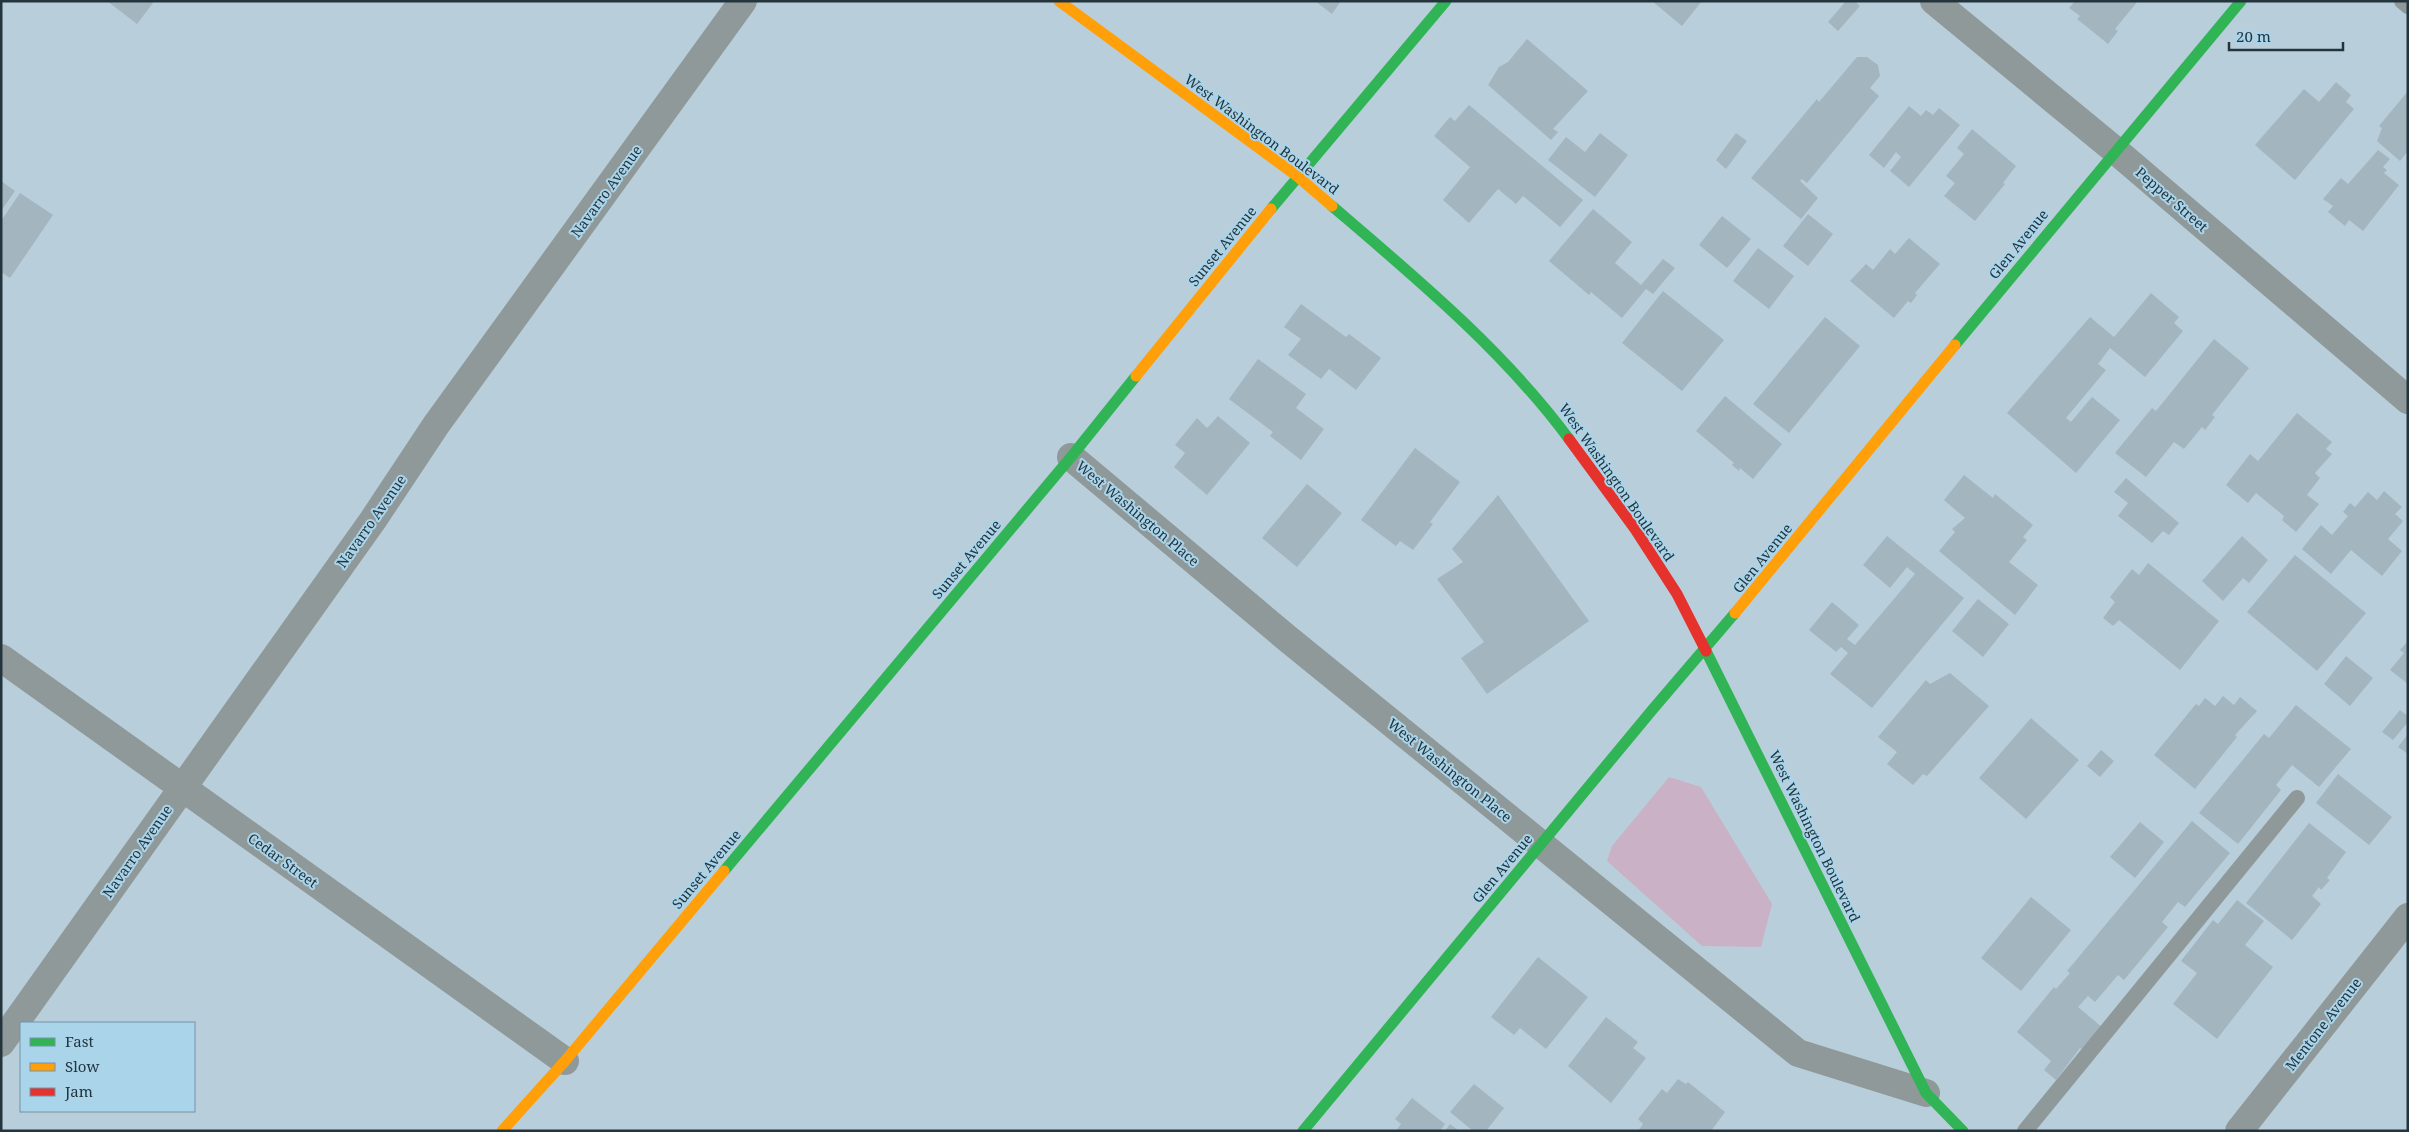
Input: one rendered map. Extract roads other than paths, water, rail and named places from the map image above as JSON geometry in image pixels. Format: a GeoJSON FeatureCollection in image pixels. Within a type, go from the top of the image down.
{"type":"FeatureCollection","features":[{"type":"Feature","properties":{"kind":"street","name":"Navarro Avenue"},"geometry":{"type":"LineString","coordinates":[[1,1043],[373,520],[436,425],[743,1]]}},
{"type":"Feature","properties":{"kind":"street","name":"West Washington Boulevard"},"geometry":{"type":"LineString","coordinates":[[1059,1],[1297,176],[1429,288],[1543,404],[1634,529],[1677,594],[1926,1093],[1963,1131]]}},
{"type":"Feature","properties":{"kind":"street","name":"Sunset Avenue"},"geometry":{"type":"LineString","coordinates":[[502,1131],[564,1061],[1071,457],[1297,176],[1446,1]]}},
{"type":"Feature","properties":{"kind":"street","name":"Pepper Street"},"geometry":{"type":"LineString","coordinates":[[1934,1],[2116,151],[2408,400]]}},
{"type":"Feature","properties":{"kind":"street","name":"Glen Avenue"},"geometry":{"type":"LineString","coordinates":[[1303,1131],[1653,709],[1706,650],[2241,1]]}},
{"type":"Feature","properties":{"kind":"street","name":"West Washington Place"},"geometry":{"type":"LineString","coordinates":[[1071,457],[1288,639],[1798,1053],[1926,1093]]}},
{"type":"Feature","properties":{"kind":"street","name":"Cedar Street"},"geometry":{"type":"LineString","coordinates":[[1,658],[564,1061]]}},
{"type":"Feature","properties":{"kind":"street","name":"Mentone Avenue"},"geometry":{"type":"LineString","coordinates":[[2239,1131],[2408,917]]}},
{"type":"Feature","properties":{"kind":"lane"},"geometry":{"type":"LineString","coordinates":[[2402,1],[2408,6]]}},
{"type":"Feature","properties":{"kind":"lane"},"geometry":{"type":"LineString","coordinates":[[2025,1131],[2297,798]]}}]}
